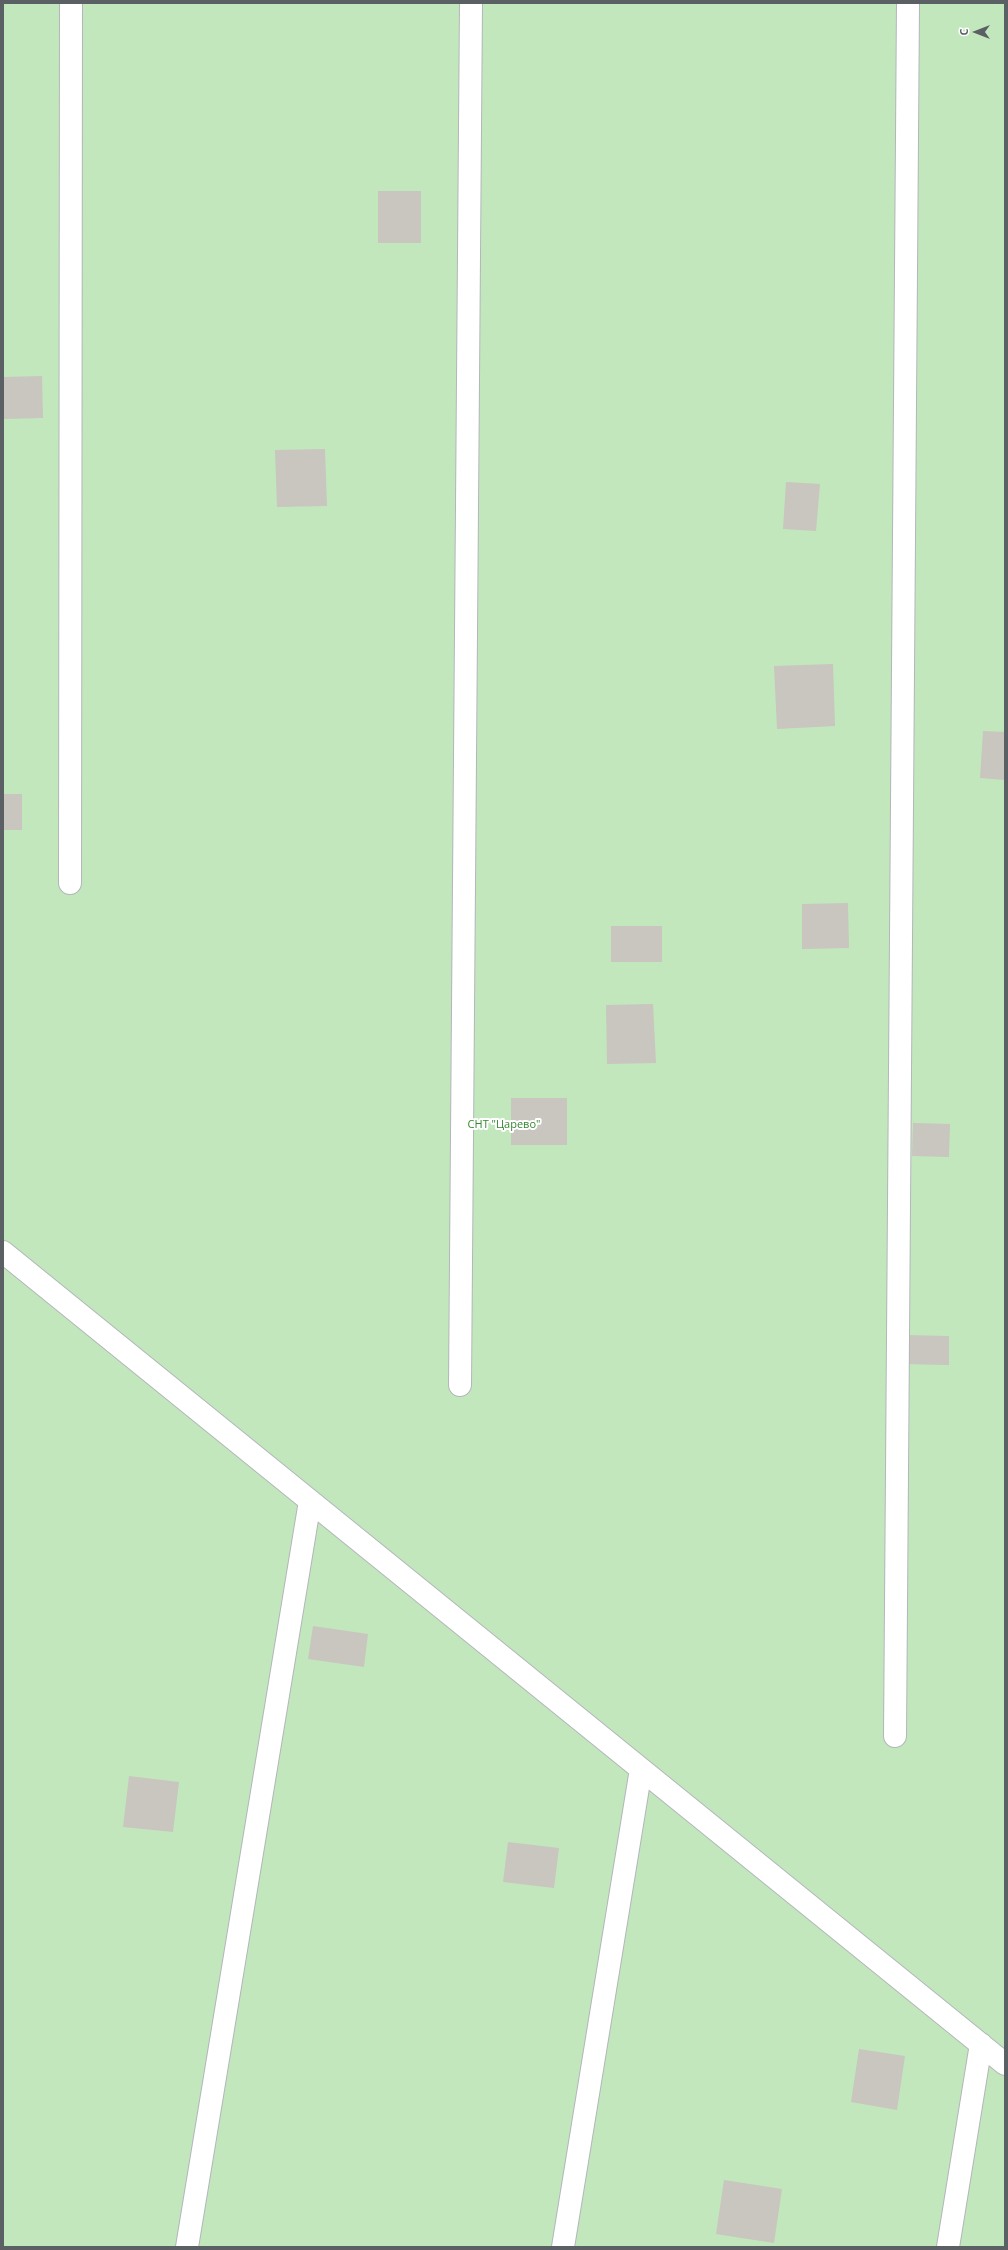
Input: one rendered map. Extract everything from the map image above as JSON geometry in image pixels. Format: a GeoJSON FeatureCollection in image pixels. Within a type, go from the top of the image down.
{"type":"FeatureCollection","features":[{"type":"Feature","properties":{"kind":"street"},"geometry":{"type":"LineString","coordinates":[[70,883],[71,3]]}},
{"type":"Feature","properties":{"kind":"street"},"geometry":{"type":"LineString","coordinates":[[460,1385],[471,3]]}},
{"type":"Feature","properties":{"kind":"street"},"geometry":{"type":"LineString","coordinates":[[896,1736],[908,3]]}},
{"type":"Feature","properties":{"kind":"street"},"geometry":{"type":"LineString","coordinates":[[3,1252],[1005,2064]]}},
{"type":"Feature","properties":{"kind":"street"},"geometry":{"type":"LineString","coordinates":[[187,2247],[310,1501]]}},
{"type":"Feature","properties":{"kind":"street"},"geometry":{"type":"LineString","coordinates":[[563,2247],[641,1769]]}},
{"type":"Feature","properties":{"kind":"street"},"geometry":{"type":"LineString","coordinates":[[948,2247],[981,2044]]}},
{"type":"Feature","properties":{"kind":"green space","name":"СНТ \"Царево\""},"geometry":{"type":"Polygon","coordinates":[[[3,3],[1005,3],[1005,2247],[3,2247],[3,3]]]}},
{"type":"Feature","properties":{"kind":"building"},"geometry":{"type":"Polygon","coordinates":[[[378,191],[421,191],[421,243],[378,243],[378,191]]]}},
{"type":"Feature","properties":{"kind":"building"},"geometry":{"type":"Polygon","coordinates":[[[42,376],[43,418],[3,419],[3,377],[42,376]]]}},
{"type":"Feature","properties":{"kind":"building"},"geometry":{"type":"Polygon","coordinates":[[[325,449],[327,506],[277,507],[275,450],[325,449]]]}},
{"type":"Feature","properties":{"kind":"building"},"geometry":{"type":"Polygon","coordinates":[[[786,482],[820,484],[816,531],[783,529],[786,482]]]}},
{"type":"Feature","properties":{"kind":"building"},"geometry":{"type":"Polygon","coordinates":[[[833,664],[835,726],[777,729],[774,666],[833,664]]]}},
{"type":"Feature","properties":{"kind":"building"},"geometry":{"type":"Polygon","coordinates":[[[983,731],[1005,732],[1005,780],[980,778],[983,731]]]}},
{"type":"Feature","properties":{"kind":"building"},"geometry":{"type":"Polygon","coordinates":[[[3,794],[22,794],[22,830],[3,830],[3,794]]]}},
{"type":"Feature","properties":{"kind":"building"},"geometry":{"type":"Polygon","coordinates":[[[848,903],[849,948],[802,949],[802,904],[848,903]]]}},
{"type":"Feature","properties":{"kind":"building"},"geometry":{"type":"Polygon","coordinates":[[[611,926],[662,926],[662,962],[611,962],[611,926]]]}},
{"type":"Feature","properties":{"kind":"building"},"geometry":{"type":"Polygon","coordinates":[[[653,1004],[656,1063],[607,1064],[606,1005],[653,1004]]]}},
{"type":"Feature","properties":{"kind":"building"},"geometry":{"type":"Polygon","coordinates":[[[511,1098],[567,1098],[567,1145],[511,1145],[511,1098]]]}},
{"type":"Feature","properties":{"kind":"building"},"geometry":{"type":"Polygon","coordinates":[[[913,1123],[950,1124],[949,1157],[912,1156],[913,1123]]]}},
{"type":"Feature","properties":{"kind":"building"},"geometry":{"type":"Polygon","coordinates":[[[904,1335],[949,1336],[949,1365],[903,1364],[904,1335]]]}},
{"type":"Feature","properties":{"kind":"building"},"geometry":{"type":"Polygon","coordinates":[[[313,1626],[368,1634],[364,1667],[308,1659],[313,1626]]]}},
{"type":"Feature","properties":{"kind":"building"},"geometry":{"type":"Polygon","coordinates":[[[129,1776],[179,1782],[173,1832],[123,1827],[129,1776]]]}},
{"type":"Feature","properties":{"kind":"building"},"geometry":{"type":"Polygon","coordinates":[[[508,1842],[559,1848],[554,1888],[503,1882],[508,1842]]]}},
{"type":"Feature","properties":{"kind":"building"},"geometry":{"type":"Polygon","coordinates":[[[859,2049],[905,2056],[897,2110],[851,2102],[859,2049]]]}},
{"type":"Feature","properties":{"kind":"building"},"geometry":{"type":"Polygon","coordinates":[[[724,2180],[782,2189],[774,2243],[716,2234],[724,2180]]]}}]}
